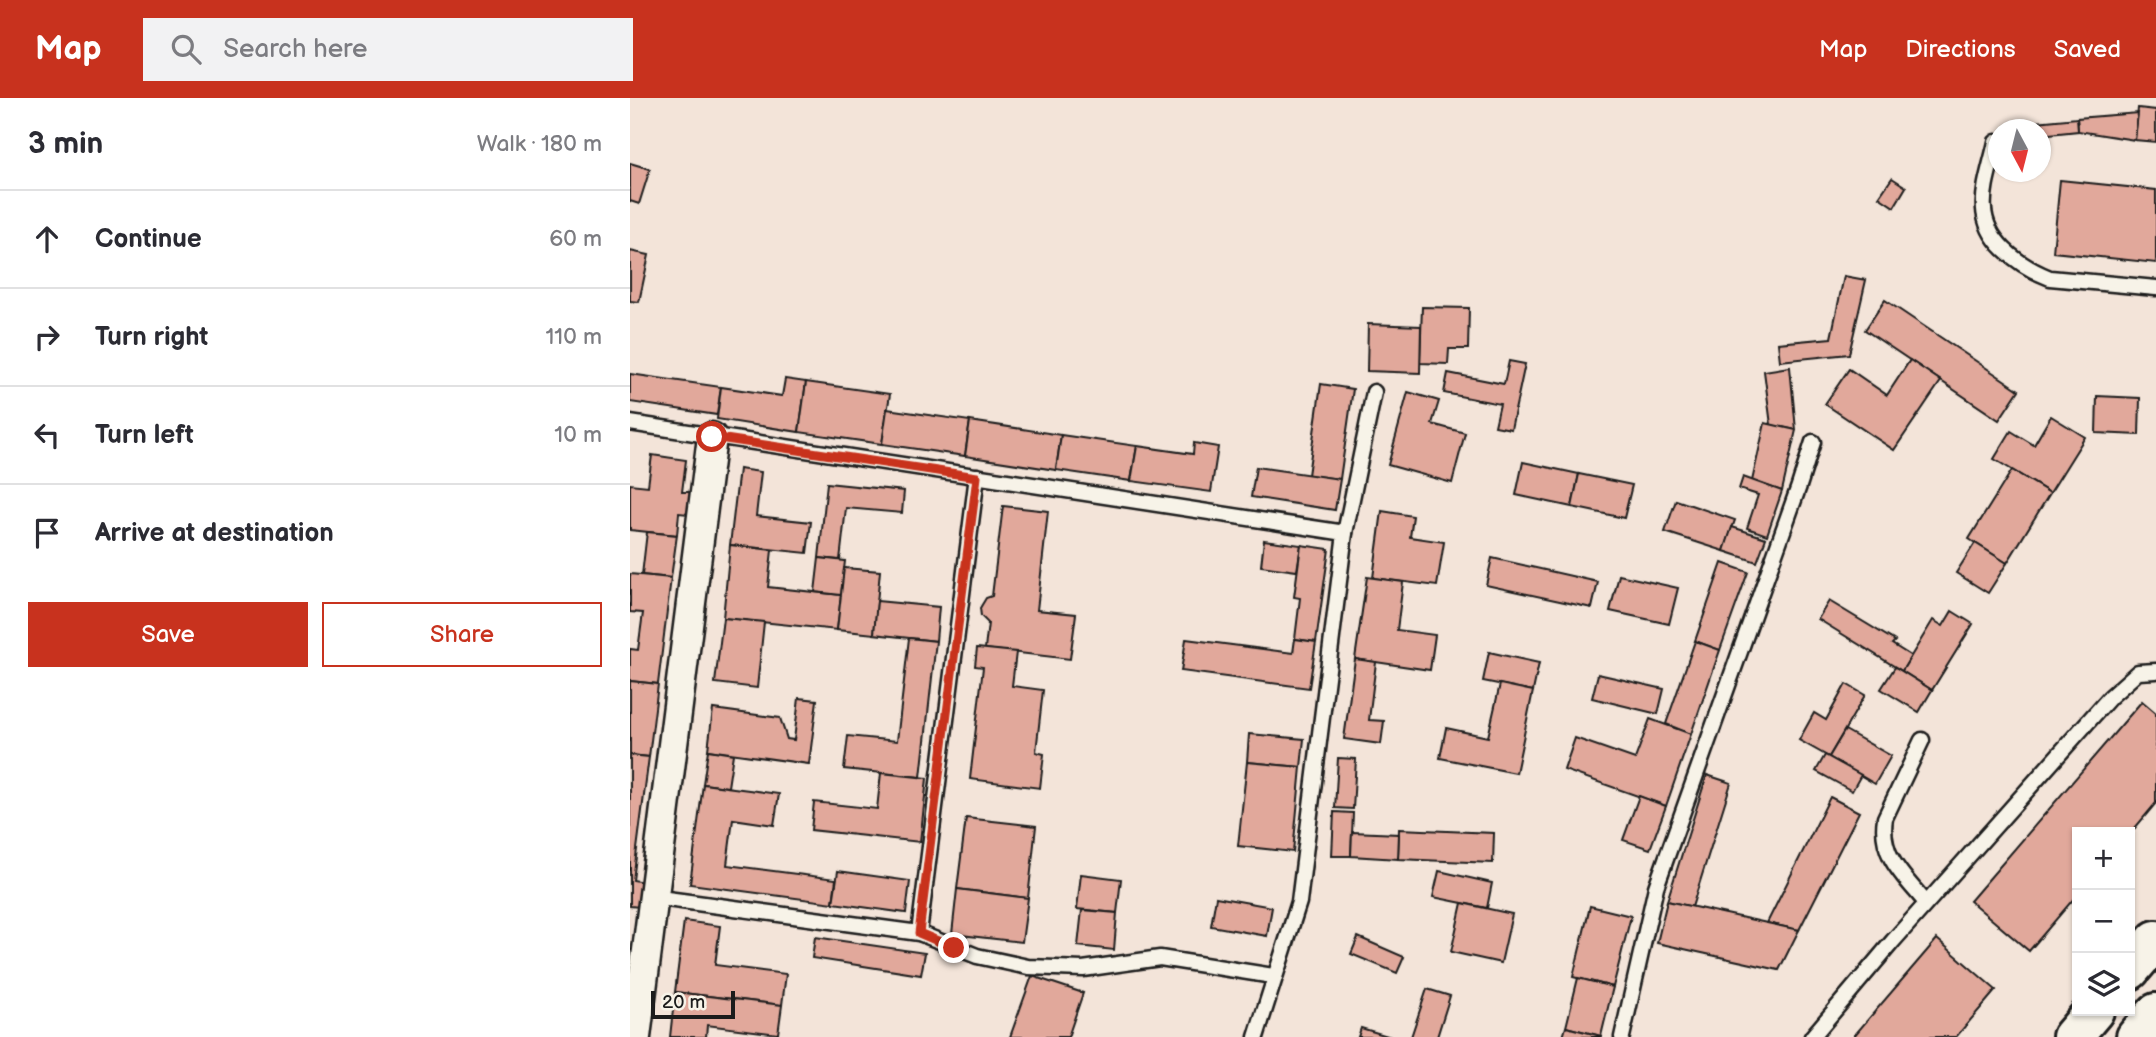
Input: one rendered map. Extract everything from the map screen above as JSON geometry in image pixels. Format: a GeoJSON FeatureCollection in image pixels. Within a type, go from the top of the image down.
{"type":"FeatureCollection","features":[{"type":"Feature","properties":{"kind":"main road"},"geometry":{"type":"LineString","coordinates":[[2135,964],[2156,940]]}},
{"type":"Feature","properties":{"kind":"main road"},"geometry":{"type":"LineString","coordinates":[[2136,1037],[2156,1013]]}},
{"type":"Feature","properties":{"kind":"main road"},"geometry":{"type":"LineString","coordinates":[[2072,1037],[2090,1016]]}},
{"type":"Feature","properties":{"kind":"street"},"geometry":{"type":"LineString","coordinates":[[636,1037],[712,437]]}},
{"type":"Feature","properties":{"kind":"lane"},"geometry":{"type":"LineString","coordinates":[[1988,177],[1984,219],[1988,232],[2010,255],[2034,272],[2050,278],[2156,288]]}},
{"type":"Feature","properties":{"kind":"lane"},"geometry":{"type":"LineString","coordinates":[[1256,1037],[1298,902],[1345,533],[1374,392]]}},
{"type":"Feature","properties":{"kind":"lane"},"geometry":{"type":"LineString","coordinates":[[630,423],[1345,533]]}},
{"type":"Feature","properties":{"kind":"lane"},"geometry":{"type":"LineString","coordinates":[[1622,1037],[1656,887],[1813,442]]}},
{"type":"Feature","properties":{"kind":"lane"},"geometry":{"type":"LineString","coordinates":[[919,933],[977,477]]}},
{"type":"Feature","properties":{"kind":"lane"},"geometry":{"type":"LineString","coordinates":[[1812,1037],[1926,903],[2110,697],[2138,672],[2156,671]]}},
{"type":"Feature","properties":{"kind":"lane"},"geometry":{"type":"LineString","coordinates":[[1922,740],[1885,818],[1883,830],[1884,843],[1893,863],[1926,903]]}},
{"type":"Feature","properties":{"kind":"lane"},"geometry":{"type":"LineString","coordinates":[[652,897],[919,933],[977,956],[1028,967],[1083,969],[1160,958],[1273,976]]}},
{"type":"Feature","properties":{"kind":"building"},"geometry":{"type":"Polygon","coordinates":[[[2138,108],[2156,110],[2156,142],[2135,140],[2138,108]]]}},
{"type":"Feature","properties":{"kind":"building"},"geometry":{"type":"Polygon","coordinates":[[[2138,113],[2135,140],[2078,131],[2077,118],[2138,113]]]}},
{"type":"Feature","properties":{"kind":"building"},"geometry":{"type":"Polygon","coordinates":[[[2077,118],[2078,131],[2051,134],[2051,121],[2077,118]]]}},
{"type":"Feature","properties":{"kind":"building"},"geometry":{"type":"Polygon","coordinates":[[[630,163],[650,169],[639,204],[630,201],[630,163]]]}},
{"type":"Feature","properties":{"kind":"building"},"geometry":{"type":"Polygon","coordinates":[[[1892,178],[1906,187],[1894,207],[1879,197],[1892,178]]]}},
{"type":"Feature","properties":{"kind":"building"},"geometry":{"type":"Polygon","coordinates":[[[2060,180],[2156,190],[2156,263],[2053,252],[2060,180]]]}},
{"type":"Feature","properties":{"kind":"building"},"geometry":{"type":"Polygon","coordinates":[[[630,251],[649,255],[639,302],[630,301],[630,251]]]}},
{"type":"Feature","properties":{"kind":"building"},"geometry":{"type":"Polygon","coordinates":[[[1844,276],[1866,280],[1849,354],[1780,361],[1778,343],[1831,338],[1844,276]]]}},
{"type":"Feature","properties":{"kind":"building"},"geometry":{"type":"Polygon","coordinates":[[[1885,300],[2019,390],[1999,420],[1865,330],[1885,300]]]}},
{"type":"Feature","properties":{"kind":"building"},"geometry":{"type":"Polygon","coordinates":[[[1422,307],[1469,308],[1468,349],[1449,349],[1448,364],[1420,363],[1422,307]]]}},
{"type":"Feature","properties":{"kind":"building"},"geometry":{"type":"Polygon","coordinates":[[[1368,324],[1421,326],[1420,373],[1367,371],[1368,324]]]}},
{"type":"Feature","properties":{"kind":"building"},"geometry":{"type":"Polygon","coordinates":[[[1910,360],[1941,381],[1894,450],[1825,404],[1849,369],[1887,395],[1910,360]]]}},
{"type":"Feature","properties":{"kind":"building"},"geometry":{"type":"Polygon","coordinates":[[[1509,361],[1525,364],[1511,429],[1495,426],[1500,404],[1444,393],[1448,373],[1504,384],[1509,361]]]}},
{"type":"Feature","properties":{"kind":"building"},"geometry":{"type":"Polygon","coordinates":[[[1790,367],[1796,430],[1771,425],[1764,371],[1790,367]]]}},
{"type":"Feature","properties":{"kind":"building"},"geometry":{"type":"Polygon","coordinates":[[[630,374],[721,387],[717,415],[630,402],[630,374]]]}},
{"type":"Feature","properties":{"kind":"building"},"geometry":{"type":"Polygon","coordinates":[[[785,379],[806,382],[799,432],[717,419],[721,387],[782,396],[785,379]]]}},
{"type":"Feature","properties":{"kind":"building"},"geometry":{"type":"Polygon","coordinates":[[[806,382],[890,394],[882,444],[799,432],[806,382]]]}},
{"type":"Feature","properties":{"kind":"building"},"geometry":{"type":"Polygon","coordinates":[[[1321,384],[1353,389],[1340,479],[1308,475],[1321,384]]]}},
{"type":"Feature","properties":{"kind":"building"},"geometry":{"type":"Polygon","coordinates":[[[1408,392],[1439,401],[1432,424],[1465,433],[1452,483],[1388,465],[1408,392]]]}},
{"type":"Feature","properties":{"kind":"building"},"geometry":{"type":"Polygon","coordinates":[[[2097,396],[2140,398],[2139,435],[2096,433],[2097,396]]]}},
{"type":"Feature","properties":{"kind":"building"},"geometry":{"type":"Polygon","coordinates":[[[887,409],[970,421],[965,456],[882,444],[887,409]]]}},
{"type":"Feature","properties":{"kind":"building"},"geometry":{"type":"Polygon","coordinates":[[[2051,416],[2085,437],[2050,493],[1994,459],[2011,431],[2034,445],[2051,416]]]}},
{"type":"Feature","properties":{"kind":"building"},"geometry":{"type":"Polygon","coordinates":[[[970,421],[1061,435],[1056,470],[965,456],[970,421]]]}},
{"type":"Feature","properties":{"kind":"building"},"geometry":{"type":"Polygon","coordinates":[[[1765,423],[1796,430],[1782,491],[1752,481],[1765,423]]]}},
{"type":"Feature","properties":{"kind":"building"},"geometry":{"type":"Polygon","coordinates":[[[1061,435],[1137,446],[1131,481],[1056,470],[1061,435]]]}},
{"type":"Feature","properties":{"kind":"building"},"geometry":{"type":"Polygon","coordinates":[[[1194,443],[1218,447],[1211,492],[1131,481],[1137,446],[1193,454],[1194,443]]]}},
{"type":"Feature","properties":{"kind":"building"},"geometry":{"type":"Polygon","coordinates":[[[652,455],[686,460],[682,492],[691,492],[688,514],[679,513],[677,535],[630,530],[630,484],[648,486],[652,455]]]}},
{"type":"Feature","properties":{"kind":"building"},"geometry":{"type":"Polygon","coordinates":[[[1523,462],[1579,474],[1572,507],[1516,495],[1523,462]]]}},
{"type":"Feature","properties":{"kind":"building"},"geometry":{"type":"Polygon","coordinates":[[[1256,467],[1340,479],[1335,510],[1251,497],[1256,467]]]}},
{"type":"Feature","properties":{"kind":"building"},"geometry":{"type":"Polygon","coordinates":[[[739,469],[761,472],[756,516],[811,522],[807,553],[730,545],[739,469]]]}},
{"type":"Feature","properties":{"kind":"building"},"geometry":{"type":"Polygon","coordinates":[[[2012,470],[2050,493],[2007,563],[1969,539],[2012,470]]]}},
{"type":"Feature","properties":{"kind":"building"},"geometry":{"type":"Polygon","coordinates":[[[1579,474],[1632,485],[1624,518],[1572,507],[1579,474]]]}},
{"type":"Feature","properties":{"kind":"building"},"geometry":{"type":"Polygon","coordinates":[[[1743,477],[1782,491],[1767,535],[1747,528],[1758,495],[1739,489],[1743,477]]]}},
{"type":"Feature","properties":{"kind":"building"},"geometry":{"type":"Polygon","coordinates":[[[827,483],[904,491],[902,513],[846,508],[840,560],[819,558],[827,483]]]}},
{"type":"Feature","properties":{"kind":"building"},"geometry":{"type":"Polygon","coordinates":[[[1676,500],[1735,520],[1724,551],[1665,532],[1676,500]]]}},
{"type":"Feature","properties":{"kind":"building"},"geometry":{"type":"Polygon","coordinates":[[[1003,506],[1048,511],[1037,610],[1076,614],[1070,659],[985,649],[988,623],[981,616],[980,608],[986,598],[992,596],[1003,506]]]}},
{"type":"Feature","properties":{"kind":"building"},"geometry":{"type":"Polygon","coordinates":[[[1382,511],[1413,516],[1410,537],[1444,542],[1437,586],[1373,578],[1382,511]]]}},
{"type":"Feature","properties":{"kind":"building"},"geometry":{"type":"Polygon","coordinates":[[[1732,527],[1766,538],[1757,562],[1724,551],[1732,527]]]}},
{"type":"Feature","properties":{"kind":"building"},"geometry":{"type":"Polygon","coordinates":[[[647,532],[677,535],[671,578],[642,575],[647,532]]]}},
{"type":"Feature","properties":{"kind":"building"},"geometry":{"type":"Polygon","coordinates":[[[1264,540],[1301,545],[1297,571],[1261,566],[1264,540]]]}},
{"type":"Feature","properties":{"kind":"building"},"geometry":{"type":"Polygon","coordinates":[[[1975,543],[2007,563],[1988,593],[1956,573],[1975,543]]]}},
{"type":"Feature","properties":{"kind":"building"},"geometry":{"type":"Polygon","coordinates":[[[730,545],[772,550],[768,587],[841,595],[837,630],[723,618],[730,545]]]}},
{"type":"Feature","properties":{"kind":"building"},"geometry":{"type":"Polygon","coordinates":[[[1301,545],[1329,549],[1316,642],[1295,639],[1300,598],[1294,597],[1301,545]]]}},
{"type":"Feature","properties":{"kind":"building"},"geometry":{"type":"Polygon","coordinates":[[[819,558],[845,561],[841,595],[815,592],[819,558]]]}},
{"type":"Feature","properties":{"kind":"building"},"geometry":{"type":"Polygon","coordinates":[[[1492,558],[1598,582],[1592,608],[1486,585],[1492,558]]]}},
{"type":"Feature","properties":{"kind":"building"},"geometry":{"type":"Polygon","coordinates":[[[1722,563],[1748,572],[1720,650],[1695,641],[1722,563]]]}},
{"type":"Feature","properties":{"kind":"building"},"geometry":{"type":"Polygon","coordinates":[[[844,568],[880,571],[874,634],[837,630],[844,568]]]}},
{"type":"Feature","properties":{"kind":"building"},"geometry":{"type":"Polygon","coordinates":[[[630,574],[671,578],[658,684],[630,681],[630,649],[638,650],[643,613],[630,612],[630,574]]]}},
{"type":"Feature","properties":{"kind":"building"},"geometry":{"type":"Polygon","coordinates":[[[1619,575],[1678,588],[1669,624],[1610,611],[1619,575]]]}},
{"type":"Feature","properties":{"kind":"building"},"geometry":{"type":"Polygon","coordinates":[[[1367,577],[1403,582],[1397,630],[1435,635],[1430,670],[1355,659],[1367,577]]]}},
{"type":"Feature","properties":{"kind":"building"},"geometry":{"type":"Polygon","coordinates":[[[877,601],[939,607],[936,641],[874,634],[877,601]]]}},
{"type":"Feature","properties":{"kind":"building"},"geometry":{"type":"Polygon","coordinates":[[[1829,601],[1895,641],[1892,644],[1911,656],[1902,671],[1818,619],[1829,601]]]}},
{"type":"Feature","properties":{"kind":"building"},"geometry":{"type":"Polygon","coordinates":[[[1952,611],[1973,624],[1932,690],[1902,671],[1933,620],[1943,626],[1952,611]]]}},
{"type":"Feature","properties":{"kind":"building"},"geometry":{"type":"Polygon","coordinates":[[[723,618],[764,622],[757,688],[715,683],[723,618]]]}},
{"type":"Feature","properties":{"kind":"building"},"geometry":{"type":"Polygon","coordinates":[[[909,638],[936,641],[921,777],[844,769],[848,736],[897,741],[909,638]]]}},
{"type":"Feature","properties":{"kind":"building"},"geometry":{"type":"Polygon","coordinates":[[[1186,639],[1293,653],[1295,639],[1316,642],[1309,688],[1181,671],[1186,639]]]}},
{"type":"Feature","properties":{"kind":"building"},"geometry":{"type":"Polygon","coordinates":[[[1695,641],[1720,650],[1691,734],[1666,724],[1695,641]]]}},
{"type":"Feature","properties":{"kind":"building"},"geometry":{"type":"Polygon","coordinates":[[[977,648],[1016,652],[1012,686],[1043,690],[1036,752],[1044,754],[1040,788],[970,779],[983,667],[975,666],[977,648]]]}},
{"type":"Feature","properties":{"kind":"building"},"geometry":{"type":"Polygon","coordinates":[[[1489,652],[1539,663],[1533,691],[1483,681],[1489,652]]]}},
{"type":"Feature","properties":{"kind":"building"},"geometry":{"type":"Polygon","coordinates":[[[1355,659],[1376,662],[1369,720],[1384,721],[1381,744],[1344,739],[1355,659]]]}},
{"type":"Feature","properties":{"kind":"building"},"geometry":{"type":"Polygon","coordinates":[[[1895,667],[1932,690],[1919,712],[1881,689],[1895,667]]]}},
{"type":"Feature","properties":{"kind":"building"},"geometry":{"type":"Polygon","coordinates":[[[1598,674],[1664,689],[1658,714],[1592,698],[1598,674]]]}},
{"type":"Feature","properties":{"kind":"building"},"geometry":{"type":"Polygon","coordinates":[[[630,681],[658,684],[649,757],[630,755],[630,681]]]}},
{"type":"Feature","properties":{"kind":"building"},"geometry":{"type":"Polygon","coordinates":[[[1500,684],[1533,691],[1516,773],[1440,758],[1446,728],[1488,737],[1500,684]]]}},
{"type":"Feature","properties":{"kind":"building"},"geometry":{"type":"Polygon","coordinates":[[[1846,684],[1865,695],[1829,757],[1799,740],[1814,713],[1826,720],[1846,684]]]}},
{"type":"Feature","properties":{"kind":"building"},"geometry":{"type":"Polygon","coordinates":[[[799,698],[817,700],[809,764],[708,750],[713,709],[780,718],[787,739],[794,740],[799,698]]]}},
{"type":"Feature","properties":{"kind":"building"},"geometry":{"type":"Polygon","coordinates":[[[2142,701],[2156,713],[2156,803],[2135,828],[2072,827],[2072,901],[2029,951],[1970,901],[2142,701]]]}},
{"type":"Feature","properties":{"kind":"building"},"geometry":{"type":"Polygon","coordinates":[[[1650,719],[1691,734],[1666,806],[1564,770],[1575,738],[1635,759],[1650,719]]]}},
{"type":"Feature","properties":{"kind":"building"},"geometry":{"type":"Polygon","coordinates":[[[1845,730],[1891,756],[1875,784],[1829,757],[1845,730]]]}},
{"type":"Feature","properties":{"kind":"building"},"geometry":{"type":"Polygon","coordinates":[[[1249,734],[1304,739],[1301,767],[1247,762],[1249,734]]]}},
{"type":"Feature","properties":{"kind":"building"},"geometry":{"type":"Polygon","coordinates":[[[708,750],[733,754],[728,787],[703,784],[708,750]]]}},
{"type":"Feature","properties":{"kind":"building"},"geometry":{"type":"Polygon","coordinates":[[[630,755],[649,757],[633,880],[644,882],[640,907],[630,906],[630,755]]]}},
{"type":"Feature","properties":{"kind":"building"},"geometry":{"type":"Polygon","coordinates":[[[1825,755],[1861,775],[1852,791],[1816,771],[1825,755]]]}},
{"type":"Feature","properties":{"kind":"building"},"geometry":{"type":"Polygon","coordinates":[[[1338,758],[1356,759],[1353,809],[1335,808],[1338,758]]]}},
{"type":"Feature","properties":{"kind":"building"},"geometry":{"type":"Polygon","coordinates":[[[1247,762],[1301,767],[1293,852],[1238,846],[1247,762]]]}},
{"type":"Feature","properties":{"kind":"building"},"geometry":{"type":"Polygon","coordinates":[[[881,773],[927,778],[920,842],[811,830],[814,802],[877,809],[881,773]]]}},
{"type":"Feature","properties":{"kind":"building"},"geometry":{"type":"Polygon","coordinates":[[[1707,775],[1731,783],[1692,907],[1667,901],[1707,775]]]}},
{"type":"Feature","properties":{"kind":"building"},"geometry":{"type":"Polygon","coordinates":[[[703,784],[779,794],[774,825],[733,819],[727,865],[836,879],[833,903],[690,884],[703,784]]]}},
{"type":"Feature","properties":{"kind":"building"},"geometry":{"type":"Polygon","coordinates":[[[1639,796],[1666,806],[1650,849],[1623,840],[1639,796]]]}},
{"type":"Feature","properties":{"kind":"building"},"geometry":{"type":"Polygon","coordinates":[[[1830,797],[1859,812],[1799,930],[1767,923],[1830,797]]]}},
{"type":"Feature","properties":{"kind":"building"},"geometry":{"type":"Polygon","coordinates":[[[1334,812],[1353,813],[1351,856],[1332,856],[1334,812]]]}},
{"type":"Feature","properties":{"kind":"building"},"geometry":{"type":"Polygon","coordinates":[[[966,818],[1036,826],[1028,898],[957,889],[966,818]]]}},
{"type":"Feature","properties":{"kind":"building"},"geometry":{"type":"Polygon","coordinates":[[[1399,829],[1494,833],[1493,863],[1398,859],[1399,829]]]}},
{"type":"Feature","properties":{"kind":"building"},"geometry":{"type":"Polygon","coordinates":[[[1352,832],[1399,834],[1398,859],[1351,856],[1352,832]]]}},
{"type":"Feature","properties":{"kind":"building"},"geometry":{"type":"Polygon","coordinates":[[[838,871],[910,881],[906,913],[833,903],[838,871]]]}},
{"type":"Feature","properties":{"kind":"building"},"geometry":{"type":"Polygon","coordinates":[[[1439,871],[1492,883],[1487,908],[1433,897],[1439,871]]]}},
{"type":"Feature","properties":{"kind":"building"},"geometry":{"type":"Polygon","coordinates":[[[1081,874],[1121,879],[1117,913],[1077,909],[1081,874]]]}},
{"type":"Feature","properties":{"kind":"building"},"geometry":{"type":"Polygon","coordinates":[[[957,889],[1028,898],[1022,942],[952,934],[957,889]]]}},
{"type":"Feature","properties":{"kind":"building"},"geometry":{"type":"Polygon","coordinates":[[[1216,897],[1272,907],[1267,936],[1211,926],[1216,897]]]}},
{"type":"Feature","properties":{"kind":"building"},"geometry":{"type":"Polygon","coordinates":[[[1667,901],[1799,930],[1779,970],[1657,943],[1667,901]]]}},
{"type":"Feature","properties":{"kind":"building"},"geometry":{"type":"Polygon","coordinates":[[[1462,903],[1512,914],[1501,963],[1451,952],[1462,903]]]}},
{"type":"Feature","properties":{"kind":"building"},"geometry":{"type":"Polygon","coordinates":[[[1590,906],[1631,916],[1613,987],[1573,977],[1590,906]]]}},
{"type":"Feature","properties":{"kind":"building"},"geometry":{"type":"Polygon","coordinates":[[[1082,910],[1117,913],[1114,950],[1078,946],[1082,910]]]}},
{"type":"Feature","properties":{"kind":"building"},"geometry":{"type":"Polygon","coordinates":[[[684,921],[720,926],[715,965],[786,974],[782,1005],[675,992],[684,921]]]}},
{"type":"Feature","properties":{"kind":"building"},"geometry":{"type":"Polygon","coordinates":[[[815,937],[925,953],[921,975],[812,958],[815,937]]]}},
{"type":"Feature","properties":{"kind":"building"},"geometry":{"type":"Polygon","coordinates":[[[1358,937],[1404,957],[1397,973],[1351,954],[1358,937]]]}},
{"type":"Feature","properties":{"kind":"building"},"geometry":{"type":"Polygon","coordinates":[[[1937,939],[1996,990],[1956,1037],[1853,1037],[1937,939]]]}},
{"type":"Feature","properties":{"kind":"building"},"geometry":{"type":"Polygon","coordinates":[[[1032,976],[1083,993],[1068,1037],[1010,1037],[1032,976]]]}},
{"type":"Feature","properties":{"kind":"building"},"geometry":{"type":"Polygon","coordinates":[[[1578,978],[1613,987],[1601,1036],[1566,1027],[1578,978]]]}},
{"type":"Feature","properties":{"kind":"building"},"geometry":{"type":"Polygon","coordinates":[[[1427,989],[1450,996],[1437,1037],[1411,1037],[1427,989]]]}},
{"type":"Feature","properties":{"kind":"building"},"geometry":{"type":"Polygon","coordinates":[[[675,992],[782,1005],[778,1034],[707,1025],[706,1037],[670,1037],[675,992]]]}},
{"type":"Feature","properties":{"kind":"building"},"geometry":{"type":"Polygon","coordinates":[[[1566,1027],[1601,1036],[1563,1037],[1566,1027]]]}},
{"type":"Feature","properties":{"kind":"building"},"geometry":{"type":"Polygon","coordinates":[[[1361,1028],[1391,1037],[1358,1037],[1361,1028]]]}},
{"type":"Feature","properties":{"kind":"route"},"geometry":{"type":"LineString","coordinates":[[712,437],[977,477],[919,933],[954,948]]}}]}
